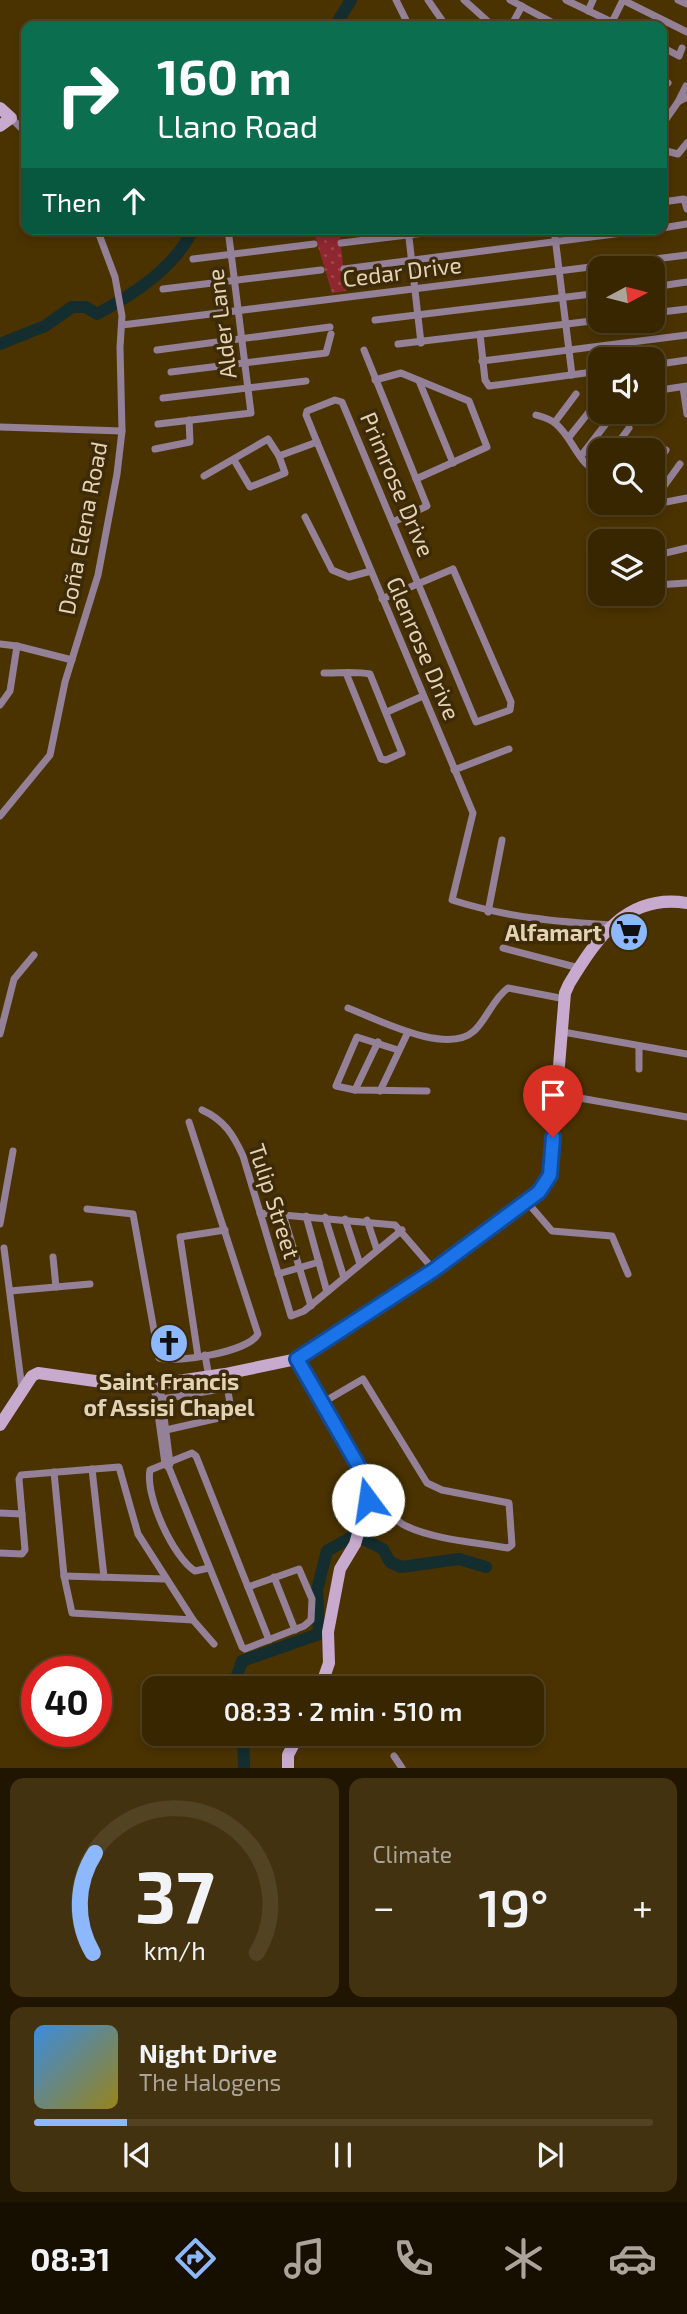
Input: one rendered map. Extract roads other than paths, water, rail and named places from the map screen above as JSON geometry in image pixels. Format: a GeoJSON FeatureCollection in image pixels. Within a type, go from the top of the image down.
{"type":"FeatureCollection","features":[{"type":"Feature","properties":{"kind":"main road"},"geometry":{"type":"LineString","coordinates":[[0,108],[6,122]]}},
{"type":"Feature","properties":{"kind":"main road"},"geometry":{"type":"LineString","coordinates":[[0,1425],[38,1373],[118,1386],[157,1385],[297,1359],[434,1270],[527,1202],[539,1192],[550,1175],[565,999],[569,984],[613,925],[625,914],[644,904],[663,900],[687,904]]}},
{"type":"Feature","properties":{"kind":"main road"},"geometry":{"type":"LineString","coordinates":[[297,1359],[363,1474],[369,1494],[358,1534],[340,1569],[328,1632],[329,1663],[324,1676]]}},
{"type":"Feature","properties":{"kind":"main road"},"geometry":{"type":"LineString","coordinates":[[288,1768],[288,1755],[293,1746]]}},
{"type":"Feature","properties":{"kind":"street"},"geometry":{"type":"LineString","coordinates":[[396,0],[406,21]]}},
{"type":"Feature","properties":{"kind":"street"},"geometry":{"type":"LineString","coordinates":[[428,0],[443,21]]}},
{"type":"Feature","properties":{"kind":"street"},"geometry":{"type":"LineString","coordinates":[[464,0],[487,21]]}},
{"type":"Feature","properties":{"kind":"street"},"geometry":{"type":"LineString","coordinates":[[510,0],[550,21]]}},
{"type":"Feature","properties":{"kind":"street"},"geometry":{"type":"LineString","coordinates":[[566,0],[610,21]]}},
{"type":"Feature","properties":{"kind":"street"},"geometry":{"type":"LineString","coordinates":[[588,11],[593,0]]}},
{"type":"Feature","properties":{"kind":"street"},"geometry":{"type":"LineString","coordinates":[[617,21],[623,0],[665,21]]}},
{"type":"Feature","properties":{"kind":"street"},"geometry":{"type":"LineString","coordinates":[[678,0],[687,4]]}},
{"type":"Feature","properties":{"kind":"street"},"geometry":{"type":"LineString","coordinates":[[514,21],[522,6]]}},
{"type":"Feature","properties":{"kind":"street"},"geometry":{"type":"LineString","coordinates":[[667,22],[687,32]]}},
{"type":"Feature","properties":{"kind":"street"},"geometry":{"type":"LineString","coordinates":[[667,50],[679,56]]}},
{"type":"Feature","properties":{"kind":"street"},"geometry":{"type":"LineString","coordinates":[[667,118],[687,86],[687,76]]}},
{"type":"Feature","properties":{"kind":"street"},"geometry":{"type":"LineString","coordinates":[[678,102],[687,97]]}},
{"type":"Feature","properties":{"kind":"street"},"geometry":{"type":"LineString","coordinates":[[667,152],[674,155],[687,143]]}},
{"type":"Feature","properties":{"kind":"street"},"geometry":{"type":"LineString","coordinates":[[667,201],[684,199],[687,209]]}},
{"type":"Feature","properties":{"kind":"street"},"geometry":{"type":"LineString","coordinates":[[667,227],[687,225]]}},
{"type":"Feature","properties":{"kind":"street","name":"Doña Elena Road"},"geometry":{"type":"LineString","coordinates":[[0,816],[50,755],[61,695],[98,575],[122,431],[121,307],[118,288],[99,235]]}},
{"type":"Feature","properties":{"kind":"street","name":"Alder Lane"},"geometry":{"type":"LineString","coordinates":[[189,420],[250,414],[230,235]]}},
{"type":"Feature","properties":{"kind":"street"},"geometry":{"type":"LineString","coordinates":[[341,243],[390,235]]}},
{"type":"Feature","properties":{"kind":"street"},"geometry":{"type":"LineString","coordinates":[[409,235],[421,343]]}},
{"type":"Feature","properties":{"kind":"street"},"geometry":{"type":"LineString","coordinates":[[555,235],[572,375]]}},
{"type":"Feature","properties":{"kind":"street"},"geometry":{"type":"LineString","coordinates":[[344,269],[611,235]]}},
{"type":"Feature","properties":{"kind":"street"},"geometry":{"type":"LineString","coordinates":[[193,258],[314,244]]}},
{"type":"Feature","properties":{"kind":"street","name":"Cedar Drive"},"geometry":{"type":"LineString","coordinates":[[122,325],[687,255]]}},
{"type":"Feature","properties":{"kind":"street"},"geometry":{"type":"LineString","coordinates":[[163,289],[321,270]]}},
{"type":"Feature","properties":{"kind":"street"},"geometry":{"type":"LineString","coordinates":[[665,285],[687,282]]}},
{"type":"Feature","properties":{"kind":"street"},"geometry":{"type":"LineString","coordinates":[[375,320],[588,295]]}},
{"type":"Feature","properties":{"kind":"street"},"geometry":{"type":"LineString","coordinates":[[665,312],[687,309]]}},
{"type":"Feature","properties":{"kind":"street"},"geometry":{"type":"LineString","coordinates":[[398,344],[588,321]]}},
{"type":"Feature","properties":{"kind":"street"},"geometry":{"type":"LineString","coordinates":[[157,350],[330,331],[326,353],[171,372]]}},
{"type":"Feature","properties":{"kind":"street"},"geometry":{"type":"LineString","coordinates":[[480,334],[482,360],[489,386],[588,373]]}},
{"type":"Feature","properties":{"kind":"street"},"geometry":{"type":"LineString","coordinates":[[482,360],[687,335]]}},
{"type":"Feature","properties":{"kind":"street"},"geometry":{"type":"LineString","coordinates":[[364,350],[427,506],[393,522]]}},
{"type":"Feature","properties":{"kind":"street"},"geometry":{"type":"LineString","coordinates":[[665,363],[687,360]]}},
{"type":"Feature","properties":{"kind":"street"},"geometry":{"type":"LineString","coordinates":[[375,380],[396,373],[470,401],[487,447],[416,479]]}},
{"type":"Feature","properties":{"kind":"street"},"geometry":{"type":"LineString","coordinates":[[163,397],[306,380]]}},
{"type":"Feature","properties":{"kind":"street"},"geometry":{"type":"LineString","coordinates":[[419,381],[453,463]]}},
{"type":"Feature","properties":{"kind":"street"},"geometry":{"type":"LineString","coordinates":[[665,389],[685,386],[687,414]]}},
{"type":"Feature","properties":{"kind":"street"},"geometry":{"type":"LineString","coordinates":[[555,422],[576,394]]}},
{"type":"Feature","properties":{"kind":"street","name":"Primrose Drive"},"geometry":{"type":"LineString","coordinates":[[306,415],[307,411],[335,400],[342,402],[476,722],[512,707],[453,569],[419,583]]}},
{"type":"Feature","properties":{"kind":"street"},"geometry":{"type":"LineString","coordinates":[[569,437],[588,413]]}},
{"type":"Feature","properties":{"kind":"street","name":"Glenrose Drive"},"geometry":{"type":"LineString","coordinates":[[306,415],[473,816],[452,900],[488,912]]}},
{"type":"Feature","properties":{"kind":"street"},"geometry":{"type":"LineString","coordinates":[[536,415],[555,422],[588,461]]}},
{"type":"Feature","properties":{"kind":"street"},"geometry":{"type":"LineString","coordinates":[[155,449],[189,443],[189,420],[158,424]]}},
{"type":"Feature","properties":{"kind":"street"},"geometry":{"type":"LineString","coordinates":[[581,456],[606,424]]}},
{"type":"Feature","properties":{"kind":"street"},"geometry":{"type":"LineString","coordinates":[[0,427],[122,431]]}},
{"type":"Feature","properties":{"kind":"street"},"geometry":{"type":"LineString","coordinates":[[621,438],[629,428]]}},
{"type":"Feature","properties":{"kind":"street"},"geometry":{"type":"LineString","coordinates":[[204,476],[268,439],[285,472],[250,487],[233,460]]}},
{"type":"Feature","properties":{"kind":"street"},"geometry":{"type":"LineString","coordinates":[[279,456],[317,442]]}},
{"type":"Feature","properties":{"kind":"street"},"geometry":{"type":"LineString","coordinates":[[665,483],[680,464]]}},
{"type":"Feature","properties":{"kind":"street"},"geometry":{"type":"LineString","coordinates":[[665,502],[687,498]]}},
{"type":"Feature","properties":{"kind":"street"},"geometry":{"type":"LineString","coordinates":[[305,517],[332,570],[349,577],[371,571]]}},
{"type":"Feature","properties":{"kind":"street"},"geometry":{"type":"LineString","coordinates":[[665,553],[687,548]]}},
{"type":"Feature","properties":{"kind":"street"},"geometry":{"type":"LineString","coordinates":[[382,599],[419,583]]}},
{"type":"Feature","properties":{"kind":"street"},"geometry":{"type":"LineString","coordinates":[[665,584],[687,583]]}},
{"type":"Feature","properties":{"kind":"street"},"geometry":{"type":"LineString","coordinates":[[0,644],[72,660]]}},
{"type":"Feature","properties":{"kind":"street"},"geometry":{"type":"LineString","coordinates":[[0,705],[10,691],[17,646]]}},
{"type":"Feature","properties":{"kind":"street"},"geometry":{"type":"LineString","coordinates":[[324,673],[346,673],[370,674],[402,752],[383,761],[346,673]]}},
{"type":"Feature","properties":{"kind":"street"},"geometry":{"type":"LineString","coordinates":[[387,712],[423,696]]}},
{"type":"Feature","properties":{"kind":"street"},"geometry":{"type":"LineString","coordinates":[[454,770],[509,749]]}},
{"type":"Feature","properties":{"kind":"street"},"geometry":{"type":"LineString","coordinates":[[502,839],[488,912],[542,920],[613,925]]}},
{"type":"Feature","properties":{"kind":"street"},"geometry":{"type":"LineString","coordinates":[[503,948],[579,968]]}},
{"type":"Feature","properties":{"kind":"street"},"geometry":{"type":"LineString","coordinates":[[0,1034],[14,979],[34,955]]}},
{"type":"Feature","properties":{"kind":"street"},"geometry":{"type":"LineString","coordinates":[[348,1008],[408,1032],[442,1040],[471,1034],[508,988],[565,999]]}},
{"type":"Feature","properties":{"kind":"street"},"geometry":{"type":"LineString","coordinates":[[380,1090],[408,1032]]}},
{"type":"Feature","properties":{"kind":"street"},"geometry":{"type":"LineString","coordinates":[[563,1032],[687,1054]]}},
{"type":"Feature","properties":{"kind":"street"},"geometry":{"type":"LineString","coordinates":[[398,1050],[357,1037],[336,1084],[338,1088],[427,1091]]}},
{"type":"Feature","properties":{"kind":"street"},"geometry":{"type":"LineString","coordinates":[[355,1090],[378,1042]]}},
{"type":"Feature","properties":{"kind":"street"},"geometry":{"type":"LineString","coordinates":[[639,1046],[639,1069]]}},
{"type":"Feature","properties":{"kind":"street"},"geometry":{"type":"LineString","coordinates":[[557,1094],[687,1117]]}},
{"type":"Feature","properties":{"kind":"street","name":"Tulip Street"},"geometry":{"type":"LineString","coordinates":[[202,1110],[217,1117],[232,1132],[260,1213],[290,1315],[293,1316],[311,1306]]}},
{"type":"Feature","properties":{"kind":"street"},"geometry":{"type":"LineString","coordinates":[[87,1209],[133,1214],[157,1353],[164,1360],[237,1349],[252,1342],[258,1334],[189,1122]]}},
{"type":"Feature","properties":{"kind":"street"},"geometry":{"type":"LineString","coordinates":[[0,1224],[3,1182],[13,1151]]}},
{"type":"Feature","properties":{"kind":"street"},"geometry":{"type":"LineString","coordinates":[[527,1202],[552,1231],[612,1236],[628,1275]]}},
{"type":"Feature","properties":{"kind":"street"},"geometry":{"type":"LineString","coordinates":[[260,1213],[387,1223],[402,1230],[434,1270]]}},
{"type":"Feature","properties":{"kind":"street"},"geometry":{"type":"LineString","coordinates":[[283,1214],[311,1306],[402,1230]]}},
{"type":"Feature","properties":{"kind":"street"},"geometry":{"type":"LineString","coordinates":[[306,1216],[327,1292]]}},
{"type":"Feature","properties":{"kind":"street"},"geometry":{"type":"LineString","coordinates":[[325,1217],[344,1278]]}},
{"type":"Feature","properties":{"kind":"street"},"geometry":{"type":"LineString","coordinates":[[345,1219],[360,1264]]}},
{"type":"Feature","properties":{"kind":"street"},"geometry":{"type":"LineString","coordinates":[[367,1220],[377,1250]]}},
{"type":"Feature","properties":{"kind":"street"},"geometry":{"type":"LineString","coordinates":[[209,1377],[201,1356],[180,1237],[225,1230]]}},
{"type":"Feature","properties":{"kind":"street"},"geometry":{"type":"LineString","coordinates":[[4,1248],[23,1392]]}},
{"type":"Feature","properties":{"kind":"street"},"geometry":{"type":"LineString","coordinates":[[53,1257],[56,1287]]}},
{"type":"Feature","properties":{"kind":"street"},"geometry":{"type":"LineString","coordinates":[[278,1274],[319,1262]]}},
{"type":"Feature","properties":{"kind":"street"},"geometry":{"type":"LineString","coordinates":[[10,1291],[90,1284]]}},
{"type":"Feature","properties":{"kind":"street"},"geometry":{"type":"LineString","coordinates":[[166,1430],[230,1416],[232,1413],[225,1374]]}},
{"type":"Feature","properties":{"kind":"street"},"geometry":{"type":"LineString","coordinates":[[322,1403],[363,1379],[427,1483],[442,1490],[509,1503],[512,1545],[508,1548],[405,1526],[391,1518],[376,1498],[369,1494]]}},
{"type":"Feature","properties":{"kind":"street"},"geometry":{"type":"LineString","coordinates":[[157,1385],[162,1399],[168,1465]]}},
{"type":"Feature","properties":{"kind":"street"},"geometry":{"type":"LineString","coordinates":[[157,1385],[168,1465],[242,1647],[245,1649],[295,1630],[308,1623],[312,1616],[312,1599],[303,1574],[297,1568],[248,1587]]}},
{"type":"Feature","properties":{"kind":"street"},"geometry":{"type":"LineString","coordinates":[[162,1399],[228,1388]]}},
{"type":"Feature","properties":{"kind":"street"},"geometry":{"type":"LineString","coordinates":[[209,1568],[199,1572],[191,1569],[177,1553],[165,1530],[149,1474],[150,1470],[192,1454],[196,1456],[269,1640]]}},
{"type":"Feature","properties":{"kind":"street"},"geometry":{"type":"LineString","coordinates":[[92,1469],[104,1577]]}},
{"type":"Feature","properties":{"kind":"street"},"geometry":{"type":"LineString","coordinates":[[0,1553],[22,1554],[25,1550],[19,1479],[21,1475],[92,1469],[122,1470],[138,1534],[192,1620],[214,1644]]}},
{"type":"Feature","properties":{"kind":"street"},"geometry":{"type":"LineString","coordinates":[[54,1472],[70,1610],[75,1615],[192,1620]]}},
{"type":"Feature","properties":{"kind":"street"},"geometry":{"type":"LineString","coordinates":[[0,1513],[22,1514]]}},
{"type":"Feature","properties":{"kind":"street"},"geometry":{"type":"LineString","coordinates":[[65,1576],[165,1579]]}},
{"type":"Feature","properties":{"kind":"street"},"geometry":{"type":"LineString","coordinates":[[274,1577],[295,1630]]}},
{"type":"Feature","properties":{"kind":"street"},"geometry":{"type":"LineString","coordinates":[[394,1756],[402,1768]]}},
{"type":"Feature","properties":{"kind":"waterway"},"geometry":{"type":"LineString","coordinates":[[338,21],[351,0]]}},
{"type":"Feature","properties":{"kind":"waterway"},"geometry":{"type":"LineString","coordinates":[[0,344],[45,326],[72,307],[86,307],[97,314],[111,306],[152,279],[176,256],[190,235]]}},
{"type":"Feature","properties":{"kind":"waterway"},"geometry":{"type":"LineString","coordinates":[[237,1676],[242,1661],[319,1634],[317,1590],[327,1551],[355,1535],[383,1549],[390,1562],[401,1567],[459,1559],[486,1567]]}},
{"type":"Feature","properties":{"kind":"waterway"},"geometry":{"type":"LineString","coordinates":[[243,1746],[244,1768]]}},
{"type":"Feature","properties":{"kind":"place","name":"Alfamart"},"geometry":{"type":"Point","coordinates":[629,932]}},
{"type":"Feature","properties":{"kind":"place","name":"Saint Francis of Assisi Chapel"},"geometry":{"type":"Point","coordinates":[169,1343]}}]}
